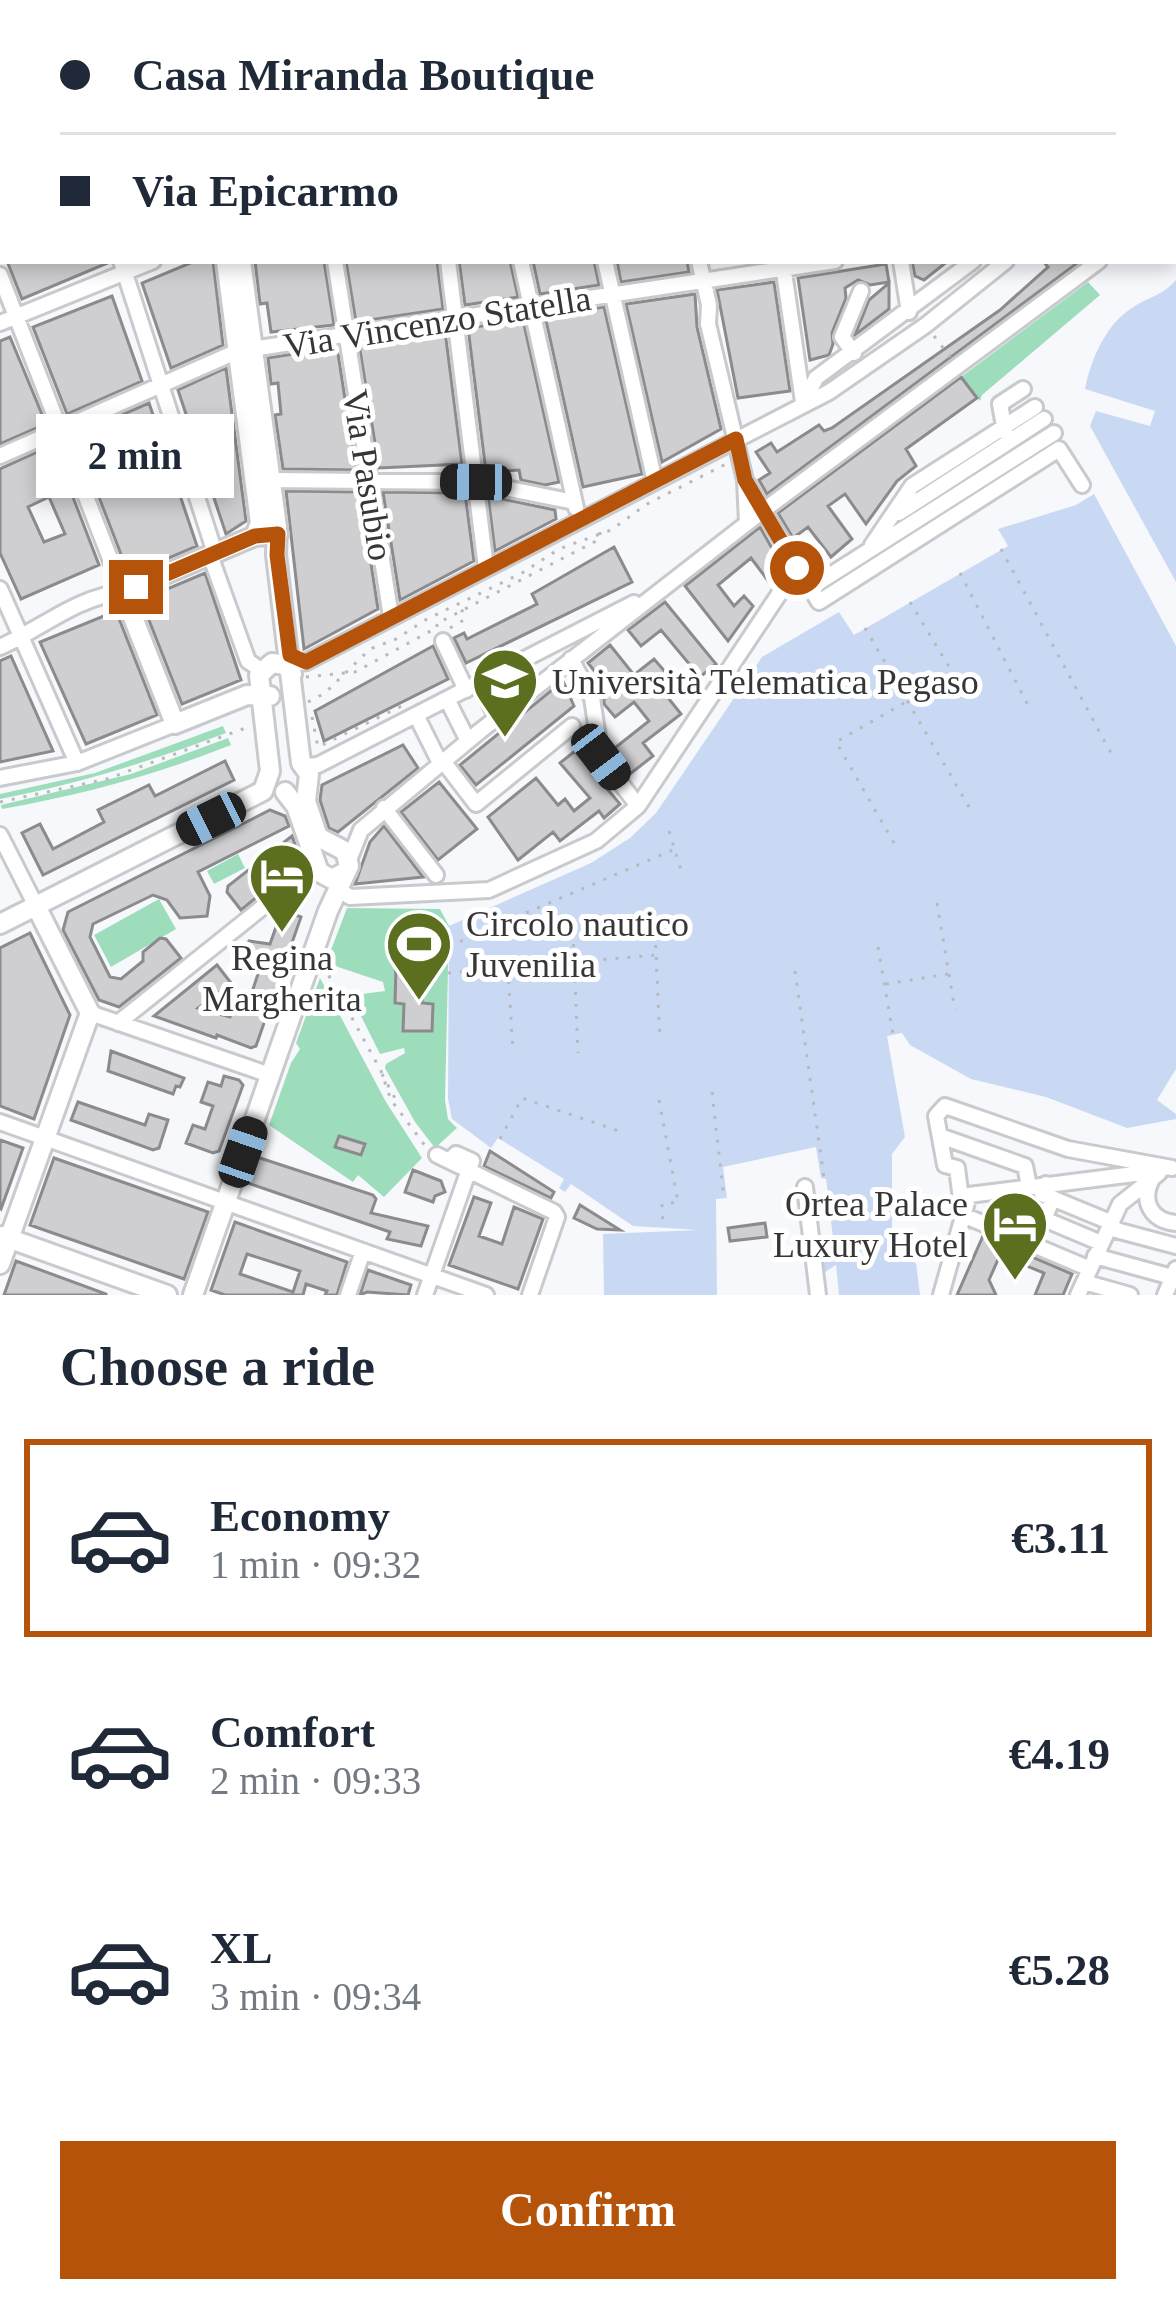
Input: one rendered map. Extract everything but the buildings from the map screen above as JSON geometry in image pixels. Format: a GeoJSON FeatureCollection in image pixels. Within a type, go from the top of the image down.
{"type":"FeatureCollection","features":[{"type":"Feature","properties":{"kind":"main road"},"geometry":{"type":"LineString","coordinates":[[227,264],[270,480],[265,532]]}},
{"type":"Feature","properties":{"kind":"main road"},"geometry":{"type":"LineString","coordinates":[[241,264],[245,350],[265,532],[277,555],[274,781],[296,806],[319,869],[338,878],[345,874]]}},
{"type":"Feature","properties":{"kind":"main road"},"geometry":{"type":"LineString","coordinates":[[265,532],[123,592],[175,724],[275,682]]}},
{"type":"Feature","properties":{"kind":"main road"},"geometry":{"type":"LineString","coordinates":[[190,1295],[345,874],[341,848],[318,837],[306,801],[304,770],[275,682]]}},
{"type":"Feature","properties":{"kind":"main road"},"geometry":{"type":"LineString","coordinates":[[0,924],[256,797],[274,781],[280,764],[304,770]]}},
{"type":"Feature","properties":{"kind":"main road"},"geometry":{"type":"LineString","coordinates":[[274,781],[301,789],[304,770]]}},
{"type":"Feature","properties":{"kind":"main road"},"geometry":{"type":"LineString","coordinates":[[319,869],[320,853],[332,847]]}},
{"type":"Feature","properties":{"kind":"main road"},"geometry":{"type":"LineString","coordinates":[[0,1264],[5,1234],[46,1138],[90,1013],[36,906]]}},
{"type":"Feature","properties":{"kind":"main road"},"geometry":{"type":"LineString","coordinates":[[5,1234],[167,1295]]}},
{"type":"Feature","properties":{"kind":"street","name":"Via Pasubio"},"geometry":{"type":"LineString","coordinates":[[335,264],[397,622]]}},
{"type":"Feature","properties":{"kind":"street"},"geometry":{"type":"LineString","coordinates":[[448,264],[486,568]]}},
{"type":"Feature","properties":{"kind":"street"},"geometry":{"type":"LineString","coordinates":[[522,264],[579,527]]}},
{"type":"Feature","properties":{"kind":"street"},"geometry":{"type":"LineString","coordinates":[[606,264],[655,482]]}},
{"type":"Feature","properties":{"kind":"street"},"geometry":{"type":"LineString","coordinates":[[700,264],[708,324],[745,480],[747,523]]}},
{"type":"Feature","properties":{"kind":"street"},"geometry":{"type":"LineString","coordinates":[[901,264],[909,312]]}},
{"type":"Feature","properties":{"kind":"street"},"geometry":{"type":"LineString","coordinates":[[803,402],[816,378],[970,264]]}},
{"type":"Feature","properties":{"kind":"street"},"geometry":{"type":"LineString","coordinates":[[0,323],[123,266],[248,661],[275,682],[397,622],[486,568],[579,527],[829,392],[1002,264]]}},
{"type":"Feature","properties":{"kind":"street"},"geometry":{"type":"LineString","coordinates":[[797,568],[638,806],[596,841],[489,890],[350,897],[345,874],[361,830],[384,808],[764,509],[1096,264]]}},
{"type":"Feature","properties":{"kind":"street"},"geometry":{"type":"LineString","coordinates":[[783,265],[803,402]]}},
{"type":"Feature","properties":{"kind":"street","name":"Via Vincenzo Statella"},"geometry":{"type":"LineString","coordinates":[[0,456],[245,350],[783,265]]}},
{"type":"Feature","properties":{"kind":"street"},"geometry":{"type":"LineString","coordinates":[[0,275],[123,592],[35,624],[22,638],[0,647]]}},
{"type":"Feature","properties":{"kind":"street"},"geometry":{"type":"LineString","coordinates":[[854,353],[842,337],[861,291]]}},
{"type":"Feature","properties":{"kind":"street"},"geometry":{"type":"LineString","coordinates":[[799,373],[834,368]]}},
{"type":"Feature","properties":{"kind":"street"},"geometry":{"type":"LineString","coordinates":[[1013,478],[1000,404],[1022,389]]}},
{"type":"Feature","properties":{"kind":"street"},"geometry":{"type":"LineString","coordinates":[[873,558],[889,519],[1039,413]]}},
{"type":"Feature","properties":{"kind":"street"},"geometry":{"type":"LineString","coordinates":[[745,480],[818,602],[873,558],[1054,433]]}},
{"type":"Feature","properties":{"kind":"street"},"geometry":{"type":"LineString","coordinates":[[873,558],[1059,449],[1082,485]]}},
{"type":"Feature","properties":{"kind":"street"},"geometry":{"type":"LineString","coordinates":[[270,480],[476,482],[574,502]]}},
{"type":"Feature","properties":{"kind":"street"},"geometry":{"type":"LineString","coordinates":[[304,770],[665,586]]}},
{"type":"Feature","properties":{"kind":"street"},"geometry":{"type":"LineString","coordinates":[[0,590],[77,763]]}},
{"type":"Feature","properties":{"kind":"street"},"geometry":{"type":"LineString","coordinates":[[443,641],[496,718]]}},
{"type":"Feature","properties":{"kind":"street"},"geometry":{"type":"LineString","coordinates":[[572,659],[592,698],[601,757],[638,806]]}},
{"type":"Feature","properties":{"kind":"street"},"geometry":{"type":"LineString","coordinates":[[525,660],[540,671],[538,685]]}},
{"type":"Feature","properties":{"kind":"street"},"geometry":{"type":"LineString","coordinates":[[447,699],[468,741]]}},
{"type":"Feature","properties":{"kind":"street"},"geometry":{"type":"LineString","coordinates":[[416,715],[442,762],[476,804],[572,727]]}},
{"type":"Feature","properties":{"kind":"street"},"geometry":{"type":"LineString","coordinates":[[0,778],[77,763],[175,724]]}},
{"type":"Feature","properties":{"kind":"street"},"geometry":{"type":"LineString","coordinates":[[384,808],[436,875]]}},
{"type":"Feature","properties":{"kind":"street"},"geometry":{"type":"LineString","coordinates":[[0,835],[36,906]]}},
{"type":"Feature","properties":{"kind":"street"},"geometry":{"type":"LineString","coordinates":[[118,1023],[304,874],[319,869],[328,911]]}},
{"type":"Feature","properties":{"kind":"street"},"geometry":{"type":"LineString","coordinates":[[90,1013],[270,1075]]}},
{"type":"Feature","properties":{"kind":"street"},"geometry":{"type":"LineString","coordinates":[[963,1215],[958,1168],[945,1165],[936,1116],[945,1106],[1068,1149],[1166,1172]]}},
{"type":"Feature","properties":{"kind":"street"},"geometry":{"type":"LineString","coordinates":[[0,1122],[486,1295]]}},
{"type":"Feature","properties":{"kind":"street"},"geometry":{"type":"LineString","coordinates":[[940,1136],[1025,1166],[1029,1186]]}},
{"type":"Feature","properties":{"kind":"street"},"geometry":{"type":"LineString","coordinates":[[443,1158],[554,1212],[557,1217],[530,1295]]}},
{"type":"Feature","properties":{"kind":"street"},"geometry":{"type":"LineString","coordinates":[[1049,1191],[1166,1172]]}},
{"type":"Feature","properties":{"kind":"street"},"geometry":{"type":"LineString","coordinates":[[1089,1270],[1120,1204],[1166,1172]]}},
{"type":"Feature","properties":{"kind":"street"},"geometry":{"type":"LineString","coordinates":[[1166,1172],[1147,1188],[1148,1207],[1174,1225]]}},
{"type":"Feature","properties":{"kind":"street"},"geometry":{"type":"LineString","coordinates":[[425,1295],[472,1175]]}},
{"type":"Feature","properties":{"kind":"street"},"geometry":{"type":"LineString","coordinates":[[940,1295],[969,1195],[1029,1186],[1049,1191],[1110,1222],[1116,1230],[1176,1246]]}},
{"type":"Feature","properties":{"kind":"street"},"geometry":{"type":"LineString","coordinates":[[805,1187],[818,1295]]}},
{"type":"Feature","properties":{"kind":"street"},"geometry":{"type":"LineString","coordinates":[[1049,1191],[1044,1219],[1089,1270],[1174,1273],[1165,1295]]}},
{"type":"Feature","properties":{"kind":"street"},"geometry":{"type":"LineString","coordinates":[[963,1215],[1089,1270],[1130,1295]]}},
{"type":"Feature","properties":{"kind":"street"},"geometry":{"type":"LineString","coordinates":[[5,1234],[190,1295]]}},
{"type":"Feature","properties":{"kind":"street"},"geometry":{"type":"LineString","coordinates":[[348,1295],[363,1251]]}},
{"type":"Feature","properties":{"kind":"path"},"geometry":{"type":"LineString","coordinates":[[932,334],[958,368]]}},
{"type":"Feature","properties":{"kind":"path"},"geometry":{"type":"LineString","coordinates":[[620,512],[723,458],[719,448]]}},
{"type":"Feature","properties":{"kind":"path"},"geometry":{"type":"LineString","coordinates":[[302,704],[559,549],[600,534],[646,503],[733,460]]}},
{"type":"Feature","properties":{"kind":"path"},"geometry":{"type":"LineString","coordinates":[[275,682],[348,673],[370,649],[600,539],[599,523]]}},
{"type":"Feature","properties":{"kind":"path"},"geometry":{"type":"LineString","coordinates":[[397,622],[459,596],[579,527]]}},
{"type":"Feature","properties":{"kind":"path"},"geometry":{"type":"LineString","coordinates":[[1001,549],[1112,755]]}},
{"type":"Feature","properties":{"kind":"path"},"geometry":{"type":"LineString","coordinates":[[960,573],[1031,711]]}},
{"type":"Feature","properties":{"kind":"path"},"geometry":{"type":"LineString","coordinates":[[443,641],[440,634],[464,620],[459,596]]}},
{"type":"Feature","properties":{"kind":"path"},"geometry":{"type":"LineString","coordinates":[[910,602],[966,695]]}},
{"type":"Feature","properties":{"kind":"path"},"geometry":{"type":"LineString","coordinates":[[866,628],[969,807]]}},
{"type":"Feature","properties":{"kind":"path"},"geometry":{"type":"LineString","coordinates":[[364,646],[383,636]]}},
{"type":"Feature","properties":{"kind":"path"},"geometry":{"type":"LineString","coordinates":[[0,802],[107,779],[275,682],[327,665]]}},
{"type":"Feature","properties":{"kind":"path"},"geometry":{"type":"LineString","coordinates":[[275,682],[309,701],[318,747],[422,696]]}},
{"type":"Feature","properties":{"kind":"path"},"geometry":{"type":"LineString","coordinates":[[894,843],[836,742],[908,701]]}},
{"type":"Feature","properties":{"kind":"path"},"geometry":{"type":"LineString","coordinates":[[669,830],[681,870]]}},
{"type":"Feature","properties":{"kind":"path"},"geometry":{"type":"LineString","coordinates":[[448,946],[675,850]]}},
{"type":"Feature","properties":{"kind":"path"},"geometry":{"type":"LineString","coordinates":[[937,903],[956,1010]]}},
{"type":"Feature","properties":{"kind":"path"},"geometry":{"type":"LineString","coordinates":[[654,909],[660,1041]]}},
{"type":"Feature","properties":{"kind":"path"},"geometry":{"type":"LineString","coordinates":[[572,932],[578,1053]]}},
{"type":"Feature","properties":{"kind":"path"},"geometry":{"type":"LineString","coordinates":[[878,946],[893,1034]]}},
{"type":"Feature","properties":{"kind":"path"},"geometry":{"type":"LineString","coordinates":[[448,973],[656,955]]}},
{"type":"Feature","properties":{"kind":"path"},"geometry":{"type":"LineString","coordinates":[[507,957],[513,1050]]}},
{"type":"Feature","properties":{"kind":"path"},"geometry":{"type":"LineString","coordinates":[[311,960],[327,966],[411,1129],[443,1158]]}},
{"type":"Feature","properties":{"kind":"path"},"geometry":{"type":"LineString","coordinates":[[795,970],[824,1178]]}},
{"type":"Feature","properties":{"kind":"path"},"geometry":{"type":"LineString","coordinates":[[885,985],[949,973]]}},
{"type":"Feature","properties":{"kind":"path"},"geometry":{"type":"LineString","coordinates":[[712,1092],[724,1198]]}},
{"type":"Feature","properties":{"kind":"path"},"geometry":{"type":"LineString","coordinates":[[500,1139],[522,1099],[625,1132]]}},
{"type":"Feature","properties":{"kind":"path"},"geometry":{"type":"LineString","coordinates":[[659,1100],[678,1202],[662,1204],[663,1226]]}},
{"type":"Feature","properties":{"kind":"green space"},"geometry":{"type":"Polygon","coordinates":[[[1088,282],[1100,295],[980,401],[961,377],[1088,282]]]}},
{"type":"Feature","properties":{"kind":"green space"},"geometry":{"type":"Polygon","coordinates":[[[223,726],[226,733],[142,762],[0,799],[0,794],[95,773],[223,726]]]}},
{"type":"Feature","properties":{"kind":"green space"},"geometry":{"type":"Polygon","coordinates":[[[228,738],[231,745],[146,775],[2,809],[1,805],[131,774],[228,738]]]}},
{"type":"Feature","properties":{"kind":"green space"},"geometry":{"type":"Polygon","coordinates":[[[238,854],[245,868],[214,884],[207,871],[238,854]]]}},
{"type":"Feature","properties":{"kind":"green space"},"geometry":{"type":"Polygon","coordinates":[[[159,899],[176,929],[111,967],[94,935],[159,899]]]}},
{"type":"Feature","properties":{"kind":"green space","name":"Circolo nautico Juvenilia"},"geometry":{"type":"Polygon","coordinates":[[[347,908],[440,909],[449,926],[445,1100],[448,1119],[457,1128],[435,1148],[385,1068],[405,1053],[404,1048],[380,1054],[353,1000],[385,991],[383,982],[326,963],[347,908]]]}},
{"type":"Feature","properties":{"kind":"green space"},"geometry":{"type":"Polygon","coordinates":[[[320,978],[386,1102],[422,1158],[384,1197],[358,1175],[353,1182],[269,1125],[300,1049],[296,1043],[320,978]]]}},
{"type":"Feature","properties":{"kind":"water"},"geometry":{"type":"Polygon","coordinates":[[[1176,280],[1176,582],[1090,426],[1096,411],[1150,426],[1155,411],[1085,389],[1096,353],[1116,321],[1176,280]]]}},
{"type":"Feature","properties":{"kind":"water"},"geometry":{"type":"Polygon","coordinates":[[[1094,494],[1176,646],[1176,1069],[1157,1100],[1176,1119],[1127,1128],[1046,1097],[971,1079],[910,1045],[902,1033],[887,1036],[905,1137],[892,1154],[892,1256],[916,1263],[920,1295],[839,1295],[836,1265],[822,1274],[817,1237],[833,1238],[826,1179],[821,1178],[816,1147],[723,1167],[727,1198],[716,1199],[717,1295],[604,1295],[603,1234],[698,1230],[633,1226],[571,1184],[565,1192],[559,1188],[564,1179],[498,1138],[491,1148],[452,1119],[448,1099],[449,926],[591,863],[630,838],[656,813],[762,657],[839,612],[854,635],[1008,546],[998,529],[1076,505],[1094,494]]]}},
{"type":"Feature","properties":{"kind":"place","name":"Università Telematica Pegaso"},"geometry":{"type":"Point","coordinates":[505,740]}},
{"type":"Feature","properties":{"kind":"place","name":"Regina Margherita"},"geometry":{"type":"Point","coordinates":[282,935]}},
{"type":"Feature","properties":{"kind":"place","name":"Circolo nautico Juvenilia"},"geometry":{"type":"Point","coordinates":[419,1003]}},
{"type":"Feature","properties":{"kind":"place","name":"Ortea Palace Luxury Hotel"},"geometry":{"type":"Point","coordinates":[1015,1283]}},
{"type":"Feature","properties":{"kind":"route"},"geometry":{"type":"LineString","coordinates":[[136,587],[255,536],[278,534],[290,655],[306,662],[736,439],[745,480],[797,568]]}}]}
